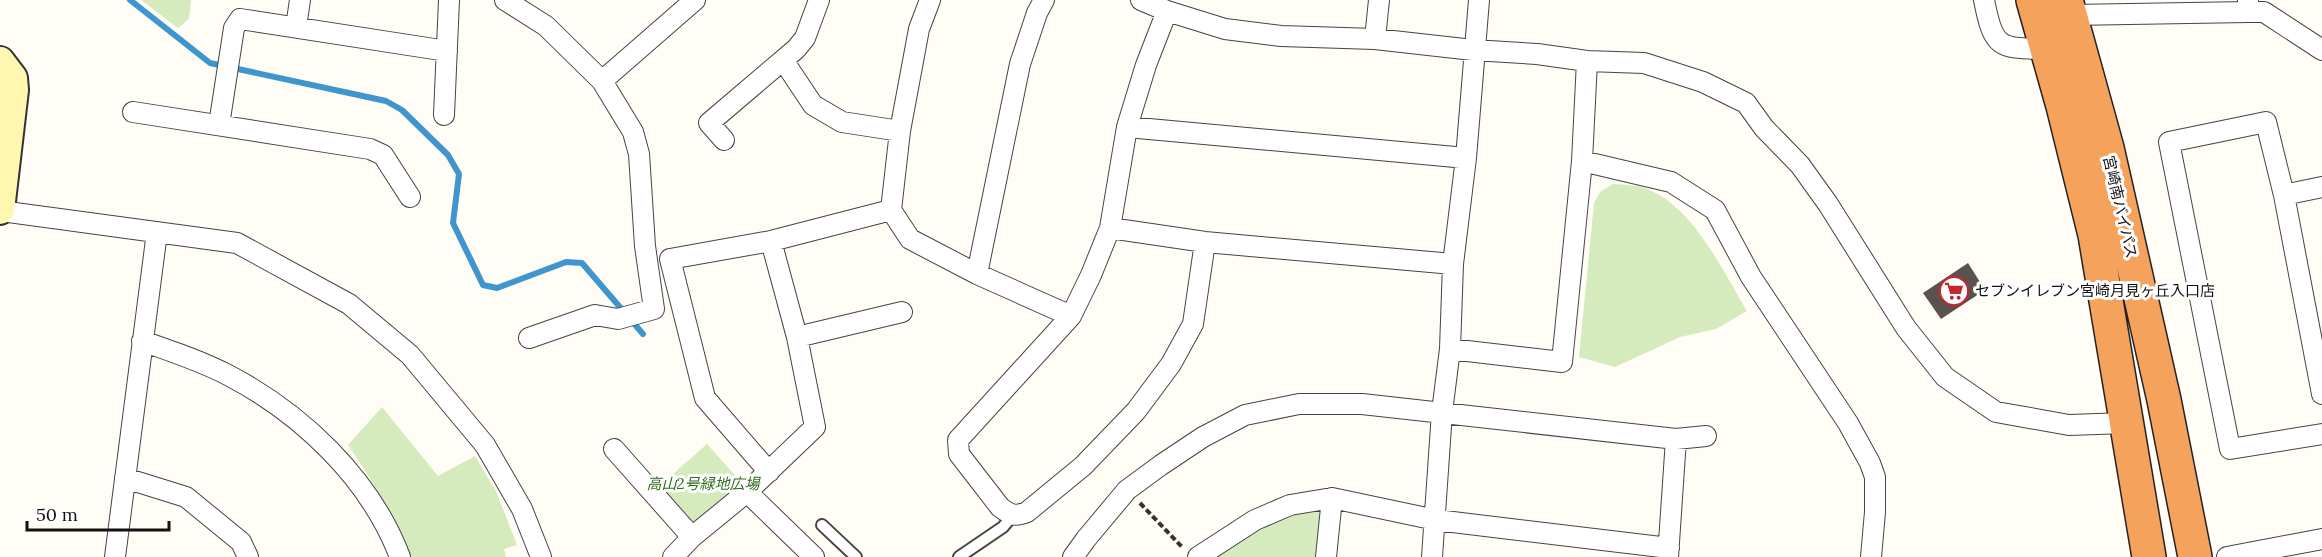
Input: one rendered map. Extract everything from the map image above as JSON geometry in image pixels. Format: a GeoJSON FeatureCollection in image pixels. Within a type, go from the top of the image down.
{"type":"FeatureCollection","features":[{"type":"Feature","properties":{"kind":"highway","name":"宮崎南バイパス"},"geometry":{"type":"LineString","coordinates":[[2033,0],[2095,235],[2149,557]]}},
{"type":"Feature","properties":{"kind":"highway","name":"宮崎南バイパス"},"geometry":{"type":"LineString","coordinates":[[2068,7],[2110,160],[2164,400],[2195,557]]}},
{"type":"Feature","properties":{"kind":"street"},"geometry":{"type":"LineString","coordinates":[[296,27],[300,0]]}},
{"type":"Feature","properties":{"kind":"street"},"geometry":{"type":"LineString","coordinates":[[444,116],[449,0]]}},
{"type":"Feature","properties":{"kind":"street"},"geometry":{"type":"LineString","coordinates":[[505,0],[546,26],[602,81],[633,132],[639,154],[645,246],[654,309],[618,319],[595,315],[529,338]]}},
{"type":"Feature","properties":{"kind":"street"},"geometry":{"type":"LineString","coordinates":[[602,81],[695,0]]}},
{"type":"Feature","properties":{"kind":"street"},"geometry":{"type":"LineString","coordinates":[[724,140],[709,123],[796,50],[805,38],[819,0]]}},
{"type":"Feature","properties":{"kind":"street"},"geometry":{"type":"LineString","coordinates":[[930,0],[919,29],[900,131],[891,210],[910,239],[977,274],[1071,316]]}},
{"type":"Feature","properties":{"kind":"street"},"geometry":{"type":"LineString","coordinates":[[977,274],[1020,64],[1036,14],[1044,0]]}},
{"type":"Feature","properties":{"kind":"street"},"geometry":{"type":"LineString","coordinates":[[1141,0],[1167,11],[1225,28],[1281,36],[1376,39],[1587,61],[1644,63],[1703,82],[1746,103],[1764,128],[1800,165],[1828,204],[1906,328],[1945,377],[1996,411],[2069,425],[2126,423]]}},
{"type":"Feature","properties":{"kind":"street"},"geometry":{"type":"LineString","coordinates":[[1376,39],[1379,0]]}},
{"type":"Feature","properties":{"kind":"street"},"geometry":{"type":"LineString","coordinates":[[1432,557],[1442,412],[1450,349],[1453,264],[1466,158],[1473,50],[1479,0]]}},
{"type":"Feature","properties":{"kind":"street"},"geometry":{"type":"LineString","coordinates":[[1984,0],[1990,28],[1998,42],[2010,48],[2047,49]]}},
{"type":"Feature","properties":{"kind":"street"},"geometry":{"type":"LineString","coordinates":[[2068,7],[2248,6],[2264,12],[2322,50]]}},
{"type":"Feature","properties":{"kind":"street"},"geometry":{"type":"LineString","coordinates":[[1167,11],[1146,65],[1127,127],[1110,228],[1071,316],[958,440],[959,454],[1000,507],[1017,516],[1027,512],[1083,466],[1136,411],[1171,364],[1193,324],[1205,242]]}},
{"type":"Feature","properties":{"kind":"street"},"geometry":{"type":"LineString","coordinates":[[219,125],[228,57],[234,28],[240,19],[447,51]]}},
{"type":"Feature","properties":{"kind":"street"},"geometry":{"type":"LineString","coordinates":[[783,60],[813,105],[842,122],[900,131]]}},
{"type":"Feature","properties":{"kind":"street"},"geometry":{"type":"LineString","coordinates":[[0,61],[13,78],[3,148],[0,210],[237,243],[349,304],[410,355],[485,445],[522,509],[542,557]]}},
{"type":"Feature","properties":{"kind":"street"},"geometry":{"type":"LineString","coordinates":[[1450,349],[1562,362],[1582,161],[1587,61]]}},
{"type":"Feature","properties":{"kind":"street"},"geometry":{"type":"LineString","coordinates":[[133,112],[370,149],[383,155],[410,197]]}},
{"type":"Feature","properties":{"kind":"street"},"geometry":{"type":"LineString","coordinates":[[2322,394],[2284,195],[2266,122],[2169,142],[2230,449],[2322,434]]}},
{"type":"Feature","properties":{"kind":"street"},"geometry":{"type":"LineString","coordinates":[[1127,127],[1466,158]]}},
{"type":"Feature","properties":{"kind":"street"},"geometry":{"type":"LineString","coordinates":[[1582,161],[1671,182],[1715,210],[1751,277],[1848,423],[1870,463],[1875,477],[1871,557]]}},
{"type":"Feature","properties":{"kind":"street"},"geometry":{"type":"LineString","coordinates":[[2284,195],[2322,187]]}},
{"type":"Feature","properties":{"kind":"street"},"geometry":{"type":"LineString","coordinates":[[769,472],[705,398],[670,259],[771,241],[891,210]]}},
{"type":"Feature","properties":{"kind":"street"},"geometry":{"type":"LineString","coordinates":[[1110,228],[1205,242],[1453,264]]}},
{"type":"Feature","properties":{"kind":"street"},"geometry":{"type":"LineString","coordinates":[[115,557],[157,232]]}},
{"type":"Feature","properties":{"kind":"street"},"geometry":{"type":"LineString","coordinates":[[673,557],[692,537],[769,472],[815,427],[796,337],[771,241]]}},
{"type":"Feature","properties":{"kind":"street"},"geometry":{"type":"LineString","coordinates":[[796,337],[902,312]]}},
{"type":"Feature","properties":{"kind":"street"},"geometry":{"type":"LineString","coordinates":[[142,341],[227,375],[275,404],[322,441],[365,490],[400,557]]}},
{"type":"Feature","properties":{"kind":"street"},"geometry":{"type":"LineString","coordinates":[[1073,557],[1086,538],[1127,490],[1161,465],[1203,437],[1245,415],[1299,404],[1362,404],[1676,439],[1706,436]]}},
{"type":"Feature","properties":{"kind":"street"},"geometry":{"type":"LineString","coordinates":[[1191,553],[1290,505],[1332,498],[1436,520],[1669,553],[1676,439]]}},
{"type":"Feature","properties":{"kind":"street"},"geometry":{"type":"LineString","coordinates":[[614,449],[692,537]]}},
{"type":"Feature","properties":{"kind":"street"},"geometry":{"type":"LineString","coordinates":[[125,478],[186,497],[241,542],[248,557]]}},
{"type":"Feature","properties":{"kind":"street"},"geometry":{"type":"LineString","coordinates":[[747,492],[814,557]]}},
{"type":"Feature","properties":{"kind":"street"},"geometry":{"type":"LineString","coordinates":[[1326,557],[1332,498]]}},
{"type":"Feature","properties":{"kind":"street"},"geometry":{"type":"LineString","coordinates":[[2227,557],[2322,538]]}},
{"type":"Feature","properties":{"kind":"lane"},"geometry":{"type":"LineString","coordinates":[[959,557],[1003,527],[1012,515]]}},
{"type":"Feature","properties":{"kind":"lane"},"geometry":{"type":"LineString","coordinates":[[822,525],[856,557]]}},
{"type":"Feature","properties":{"kind":"path"},"geometry":{"type":"LineString","coordinates":[[1127,490],[1191,553]]}},
{"type":"Feature","properties":{"kind":"green space"},"geometry":{"type":"Polygon","coordinates":[[[141,0],[191,0],[189,19],[178,28],[141,0]]]}},
{"type":"Feature","properties":{"kind":"green space"},"geometry":{"type":"Polygon","coordinates":[[[1613,184],[1641,187],[1659,195],[1675,207],[1690,222],[1716,257],[1747,311],[1716,329],[1680,337],[1615,367],[1579,357],[1594,203],[1600,192],[1613,184]]]}},
{"type":"Feature","properties":{"kind":"green space"},"geometry":{"type":"Polygon","coordinates":[[[382,407],[438,476],[475,456],[496,491],[517,545],[504,549],[506,557],[410,557],[382,499],[348,445],[382,407]]]}},
{"type":"Feature","properties":{"kind":"green space","name":"高山2号緑地広場"},"geometry":{"type":"Polygon","coordinates":[[[707,444],[742,483],[696,525],[685,522],[656,489],[707,444]]]}},
{"type":"Feature","properties":{"kind":"green space"},"geometry":{"type":"Polygon","coordinates":[[[1315,509],[1323,517],[1318,557],[1213,557],[1275,520],[1315,509]]]}},
{"type":"Feature","properties":{"kind":"building","name":"セブンイレブン宮崎月見ヶ丘入口店"},"geometry":{"type":"Polygon","coordinates":[[[1968,263],[1985,290],[1941,319],[1923,293],[1968,263]]]}},
{"type":"Feature","properties":{"kind":"waterway"},"geometry":{"type":"LineString","coordinates":[[130,0],[210,63],[386,101],[402,110],[448,155],[459,174],[453,223],[483,285],[497,288],[566,262],[582,263],[643,334]]}},
{"type":"Feature","properties":{"kind":"place","name":"セブンイレブン宮崎月見ヶ丘入口店"},"geometry":{"type":"Point","coordinates":[1954,291]}}]}
